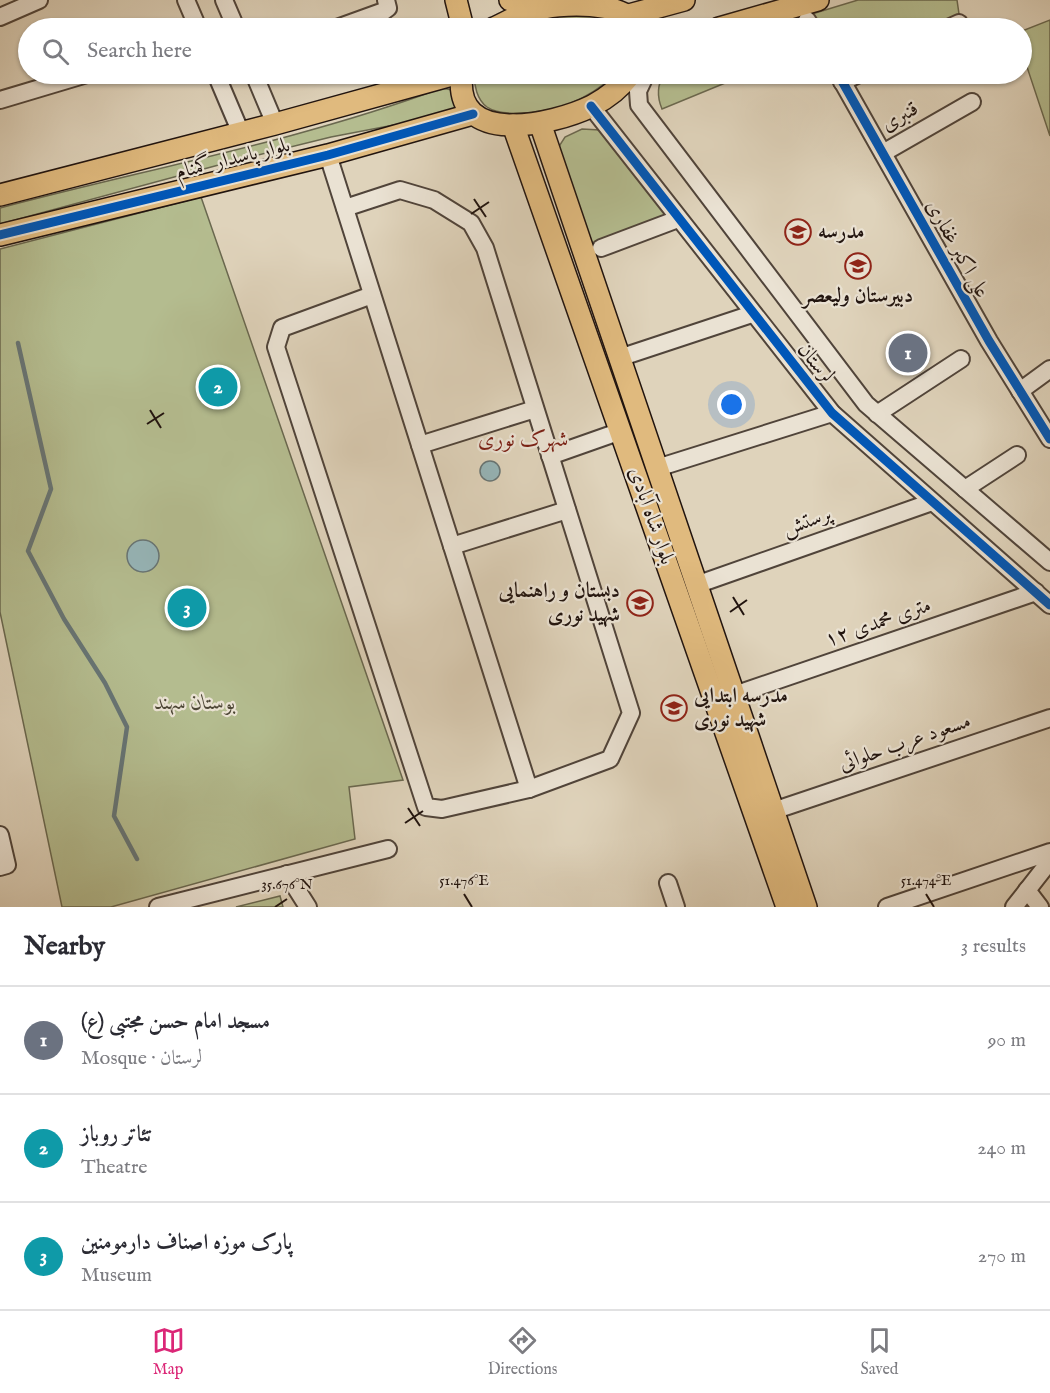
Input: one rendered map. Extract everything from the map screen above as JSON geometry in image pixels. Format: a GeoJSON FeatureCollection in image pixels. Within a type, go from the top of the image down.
{"type":"FeatureCollection","features":[{"type":"Feature","properties":{"kind":"main road"},"geometry":{"type":"LineString","coordinates":[[456,0],[461,18]]}},
{"type":"Feature","properties":{"kind":"main road"},"geometry":{"type":"LineString","coordinates":[[510,0],[552,7]]}},
{"type":"Feature","properties":{"kind":"main road"},"geometry":{"type":"LineString","coordinates":[[643,18],[684,0]]}},
{"type":"Feature","properties":{"kind":"main road"},"geometry":{"type":"LineString","coordinates":[[754,18],[818,0]]}},
{"type":"Feature","properties":{"kind":"main road"},"geometry":{"type":"LineString","coordinates":[[516,18],[533,10],[570,3],[586,3],[617,9],[629,18]]}},
{"type":"Feature","properties":{"kind":"main road","name":"بلوار پاسدار گمنام"},"geometry":{"type":"LineString","coordinates":[[0,195],[420,84]]}},
{"type":"Feature","properties":{"kind":"main road"},"geometry":{"type":"LineString","coordinates":[[461,84],[466,105],[473,114],[497,124],[513,125],[559,119],[591,106],[614,92],[622,84]]}},
{"type":"Feature","properties":{"kind":"main road","name":"بلوار پاسدار گمنام"},"geometry":{"type":"LineString","coordinates":[[0,235],[328,155],[473,114]]}},
{"type":"Feature","properties":{"kind":"main road","name":"بلوار شاه آبادی"},"geometry":{"type":"LineString","coordinates":[[540,123],[806,907]]}},
{"type":"Feature","properties":{"kind":"main road","name":"بلوار شاه آبادی"},"geometry":{"type":"LineString","coordinates":[[513,125],[787,907]]}},
{"type":"Feature","properties":{"kind":"street"},"geometry":{"type":"LineString","coordinates":[[0,16],[39,0]]}},
{"type":"Feature","properties":{"kind":"street"},"geometry":{"type":"LineString","coordinates":[[186,0],[189,18]]}},
{"type":"Feature","properties":{"kind":"street"},"geometry":{"type":"LineString","coordinates":[[224,0],[232,18]]}},
{"type":"Feature","properties":{"kind":"street"},"geometry":{"type":"LineString","coordinates":[[358,18],[387,4]]}},
{"type":"Feature","properties":{"kind":"street"},"geometry":{"type":"LineString","coordinates":[[0,99],[52,84]]}},
{"type":"Feature","properties":{"kind":"street"},"geometry":{"type":"LineString","coordinates":[[220,84],[241,133]]}},
{"type":"Feature","properties":{"kind":"street"},"geometry":{"type":"LineString","coordinates":[[258,84],[275,124]]}},
{"type":"Feature","properties":{"kind":"street","name":"لرستان"},"geometry":{"type":"LineString","coordinates":[[641,84],[638,91],[639,105],[866,404],[1050,562]]}},
{"type":"Feature","properties":{"kind":"street","name":"علی اکبر غفاری"},"geometry":{"type":"LineString","coordinates":[[843,84],[988,341],[1050,439]]}},
{"type":"Feature","properties":{"kind":"street","name":"قنبری"},"geometry":{"type":"LineString","coordinates":[[883,153],[972,102]]}},
{"type":"Feature","properties":{"kind":"street","name":"لرستان"},"geometry":{"type":"LineString","coordinates":[[591,106],[832,413],[1050,605]]}},
{"type":"Feature","properties":{"kind":"street"},"geometry":{"type":"LineString","coordinates":[[328,155],[529,789]]}},
{"type":"Feature","properties":{"kind":"street"},"geometry":{"type":"LineString","coordinates":[[345,208],[400,190],[434,200],[471,223],[485,248],[631,713],[610,759],[529,789],[442,809],[426,807],[276,347],[282,328],[372,295]]}},
{"type":"Feature","properties":{"kind":"street"},"geometry":{"type":"LineString","coordinates":[[601,248],[678,219]]}},
{"type":"Feature","properties":{"kind":"street"},"geometry":{"type":"LineString","coordinates":[[620,358],[752,314]]}},
{"type":"Feature","properties":{"kind":"street"},"geometry":{"type":"LineString","coordinates":[[877,414],[961,359]]}},
{"type":"Feature","properties":{"kind":"street"},"geometry":{"type":"LineString","coordinates":[[1020,391],[1050,369]]}},
{"type":"Feature","properties":{"kind":"street"},"geometry":{"type":"LineString","coordinates":[[420,445],[535,409]]}},
{"type":"Feature","properties":{"kind":"street"},"geometry":{"type":"LineString","coordinates":[[657,468],[832,413]]}},
{"type":"Feature","properties":{"kind":"street"},"geometry":{"type":"LineString","coordinates":[[550,456],[621,431]]}},
{"type":"Feature","properties":{"kind":"street"},"geometry":{"type":"LineString","coordinates":[[965,489],[1017,455]]}},
{"type":"Feature","properties":{"kind":"street","name":"پرستش"},"geometry":{"type":"LineString","coordinates":[[696,585],[932,502]]}},
{"type":"Feature","properties":{"kind":"street"},"geometry":{"type":"LineString","coordinates":[[452,546],[567,510]]}},
{"type":"Feature","properties":{"kind":"street","name":"۱۲ متری محمدی"},"geometry":{"type":"LineString","coordinates":[[734,695],[1036,592]]}},
{"type":"Feature","properties":{"kind":"street","name":"مسعود عرب حلوائی"},"geometry":{"type":"LineString","coordinates":[[773,811],[1050,718]]}},
{"type":"Feature","properties":{"kind":"street"},"geometry":{"type":"LineString","coordinates":[[0,835],[3,866]]}},
{"type":"Feature","properties":{"kind":"street"},"geometry":{"type":"LineString","coordinates":[[158,907],[388,849]]}},
{"type":"Feature","properties":{"kind":"street"},"geometry":{"type":"LineString","coordinates":[[887,907],[1050,852]]}},
{"type":"Feature","properties":{"kind":"street"},"geometry":{"type":"LineString","coordinates":[[1014,907],[1050,861]]}},
{"type":"Feature","properties":{"kind":"street"},"geometry":{"type":"LineString","coordinates":[[287,874],[308,907]]}},
{"type":"Feature","properties":{"kind":"street"},"geometry":{"type":"LineString","coordinates":[[668,883],[676,907]]}},
{"type":"Feature","properties":{"kind":"street"},"geometry":{"type":"LineString","coordinates":[[1027,890],[1040,907]]}},
{"type":"Feature","properties":{"kind":"green space"},"geometry":{"type":"Polygon","coordinates":[[[858,0],[957,0],[960,18],[814,18],[812,14],[858,0]]]}},
{"type":"Feature","properties":{"kind":"green space"},"geometry":{"type":"Polygon","coordinates":[[[574,14],[600,18],[548,18],[574,14]]]}},
{"type":"Feature","properties":{"kind":"green space"},"geometry":{"type":"Polygon","coordinates":[[[1050,20],[1050,136],[1032,82],[1032,27],[1050,20]]]}},
{"type":"Feature","properties":{"kind":"green space"},"geometry":{"type":"Polygon","coordinates":[[[475,84],[604,84],[569,104],[540,111],[516,113],[495,111],[487,107],[477,92],[475,84]]]}},
{"type":"Feature","properties":{"kind":"green space"},"geometry":{"type":"Polygon","coordinates":[[[660,84],[723,84],[662,109],[658,91],[660,84]]]}},
{"type":"Feature","properties":{"kind":"green space"},"geometry":{"type":"Polygon","coordinates":[[[442,88],[457,91],[462,112],[331,137],[0,224],[0,208],[278,139],[388,107],[442,88]]]}},
{"type":"Feature","properties":{"kind":"green space"},"geometry":{"type":"Polygon","coordinates":[[[582,129],[600,130],[671,216],[585,248],[556,151],[565,137],[582,129]]]}},
{"type":"Feature","properties":{"kind":"green space","name":"بوستان سهند"},"geometry":{"type":"Polygon","coordinates":[[[201,197],[403,780],[349,787],[355,839],[111,907],[62,907],[0,612],[0,249],[201,197]]]}},
{"type":"Feature","properties":{"kind":"green space"},"geometry":{"type":"Polygon","coordinates":[[[280,896],[283,907],[236,907],[280,896]]]}},
{"type":"Feature","properties":{"kind":"water"},"geometry":{"type":"Polygon","coordinates":[[[490,461],[497,464],[500,471],[497,478],[490,481],[483,478],[480,471],[483,464],[490,461]]]}},
{"type":"Feature","properties":{"kind":"water"},"geometry":{"type":"Polygon","coordinates":[[[143,540],[154,545],[159,556],[154,567],[143,572],[132,567],[127,556],[132,545],[143,540]]]}},
{"type":"Feature","properties":{"kind":"waterway"},"geometry":{"type":"LineString","coordinates":[[18,343],[51,489],[28,551],[64,619],[105,683],[127,727],[114,816],[137,859]]}},
{"type":"Feature","properties":{"kind":"cycle path"},"geometry":{"type":"LineString","coordinates":[[844,84],[989,341],[1050,439]]}},
{"type":"Feature","properties":{"kind":"cycle path"},"geometry":{"type":"LineString","coordinates":[[591,106],[832,413],[1050,605]]}},
{"type":"Feature","properties":{"kind":"cycle path"},"geometry":{"type":"LineString","coordinates":[[0,235],[328,155],[473,114]]}},
{"type":"Feature","properties":{"kind":"place","name":"مدرسه"},"geometry":{"type":"Point","coordinates":[798,232]}},
{"type":"Feature","properties":{"kind":"place","name":"دبیرستان ولیعصر"},"geometry":{"type":"Point","coordinates":[858,266]}},
{"type":"Feature","properties":{"kind":"place","name":"مسجد امام حسن مجتبی (ع)"},"geometry":{"type":"Point","coordinates":[908,353]}},
{"type":"Feature","properties":{"kind":"place","name":"تئاتر روباز"},"geometry":{"type":"Point","coordinates":[218,387]}},
{"type":"Feature","properties":{"kind":"place","name":"دبستان و راهنمایی شهید نوری"},"geometry":{"type":"Point","coordinates":[640,603]}},
{"type":"Feature","properties":{"kind":"place","name":"پارک موزه اصناف دارمومنین"},"geometry":{"type":"Point","coordinates":[187,608]}},
{"type":"Feature","properties":{"kind":"place","name":"مدرسه ابتدایی شهید نوری"},"geometry":{"type":"Point","coordinates":[674,708]}},
{"type":"Feature","properties":{"kind":"district","name":"شهرک نوری"},"geometry":{"type":"Point","coordinates":[523,440]}}]}
